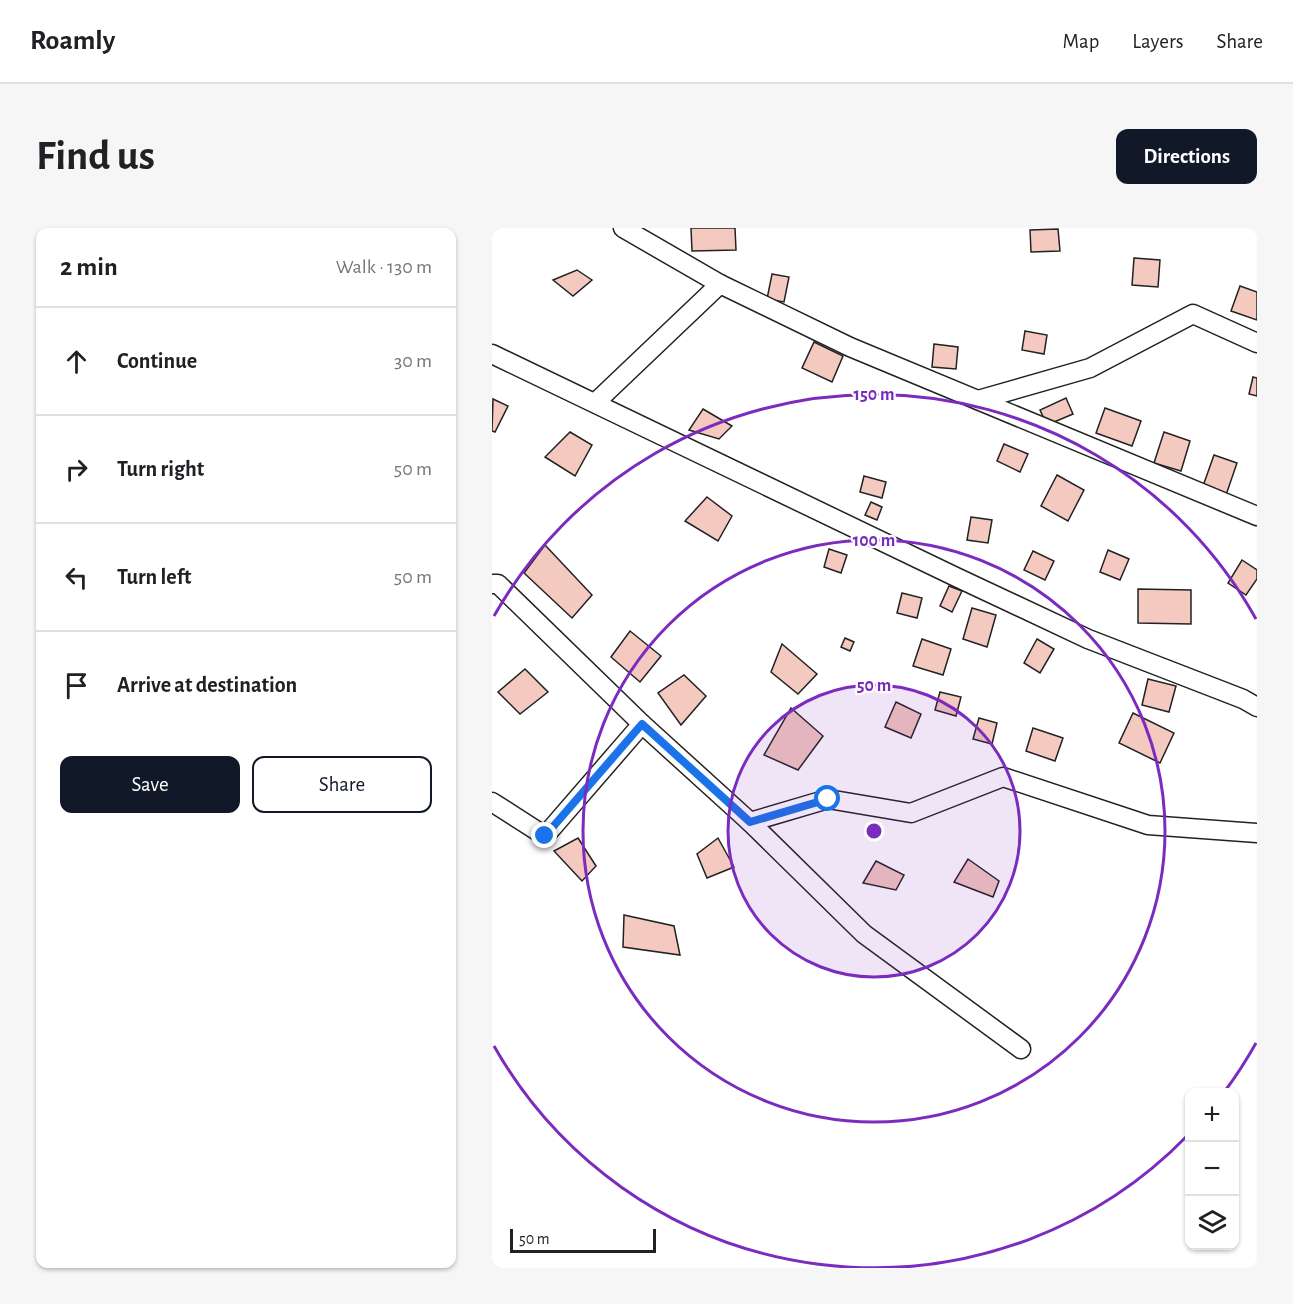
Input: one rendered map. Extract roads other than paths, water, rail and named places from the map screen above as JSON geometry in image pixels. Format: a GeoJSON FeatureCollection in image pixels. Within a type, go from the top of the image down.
{"type":"FeatureCollection","features":[{"type":"Feature","properties":{"kind":"street"},"geometry":{"type":"LineString","coordinates":[[623,228],[720,284],[850,347],[1257,516]]}},
{"type":"Feature","properties":{"kind":"street"},"geometry":{"type":"LineString","coordinates":[[595,403],[720,284]]}},
{"type":"Feature","properties":{"kind":"street"},"geometry":{"type":"LineString","coordinates":[[978,400],[1090,368],[1193,314],[1257,343]]}},
{"type":"Feature","properties":{"kind":"street"},"geometry":{"type":"LineString","coordinates":[[492,354],[1088,639],[1243,699],[1257,707]]}},
{"type":"Feature","properties":{"kind":"street"},"geometry":{"type":"LineString","coordinates":[[492,584],[498,584],[642,724],[750,822],[864,934],[1021,1049]]}},
{"type":"Feature","properties":{"kind":"street"},"geometry":{"type":"LineString","coordinates":[[492,802],[545,836],[642,724]]}},
{"type":"Feature","properties":{"kind":"street"},"geometry":{"type":"LineString","coordinates":[[750,822],[828,799],[911,813],[1003,777],[1148,825],[1257,833]]}}]}
